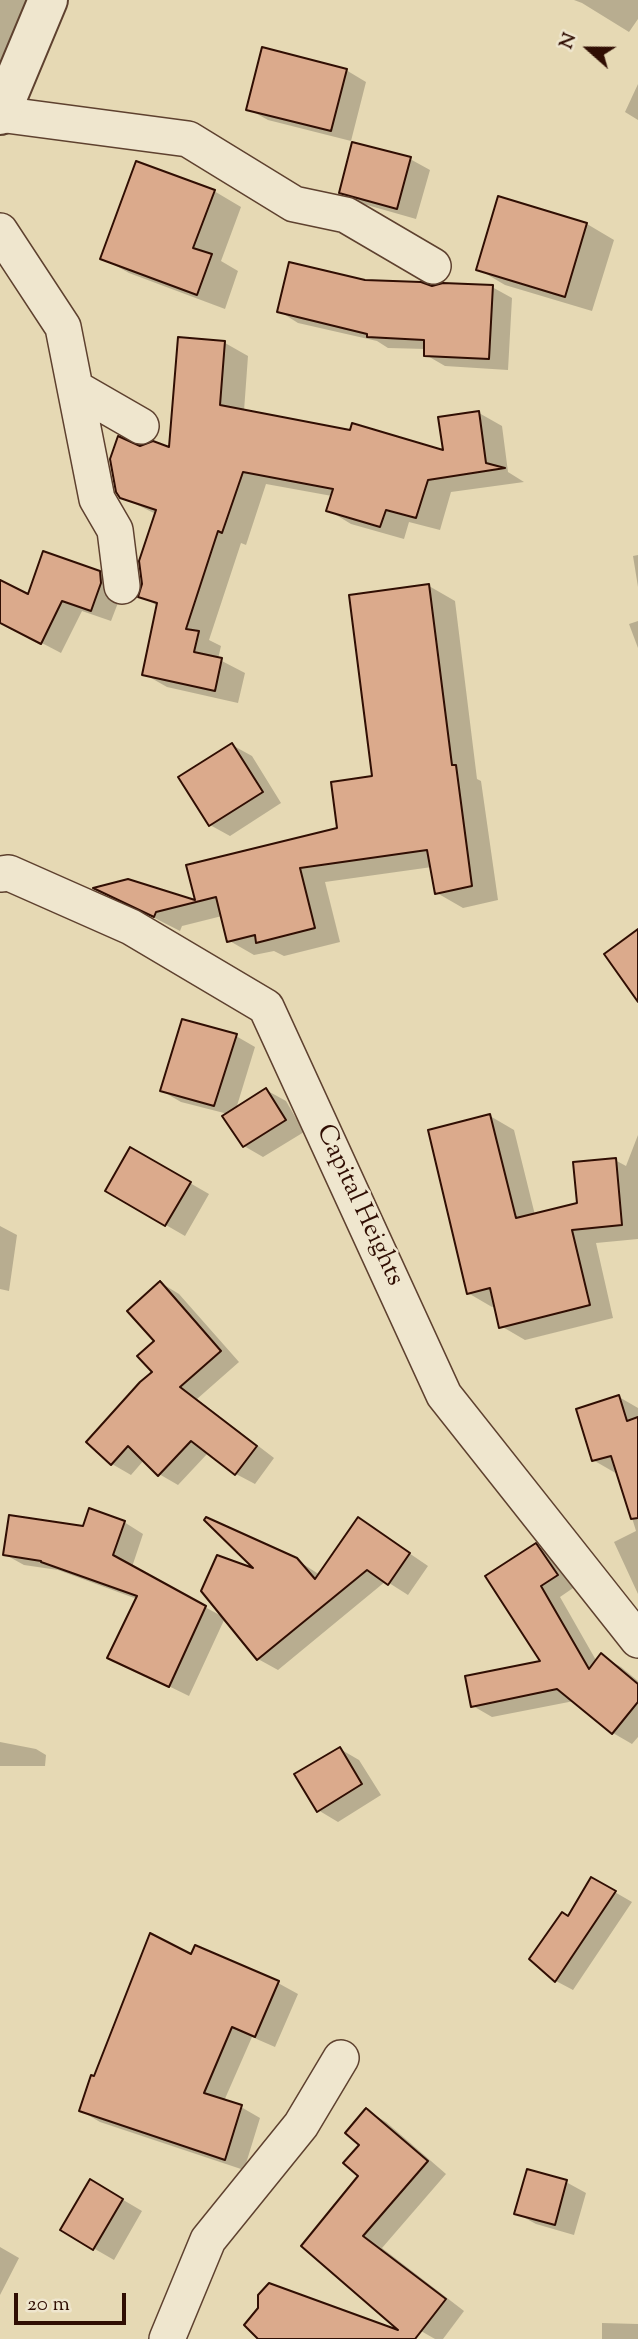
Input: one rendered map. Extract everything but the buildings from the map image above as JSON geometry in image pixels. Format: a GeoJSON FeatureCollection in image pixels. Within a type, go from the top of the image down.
{"type":"FeatureCollection","features":[{"type":"Feature","properties":{"kind":"street"},"geometry":{"type":"LineString","coordinates":[[48,0],[0,115],[188,139],[294,204],[346,215],[433,266]]}},
{"type":"Feature","properties":{"kind":"street"},"geometry":{"type":"LineString","coordinates":[[0,231],[63,327],[97,499],[115,530],[122,586]]}},
{"type":"Feature","properties":{"kind":"street"},"geometry":{"type":"LineString","coordinates":[[75,388],[141,426]]}},
{"type":"Feature","properties":{"kind":"street","name":"Capital Heights"},"geometry":{"type":"LineString","coordinates":[[0,874],[9,873],[131,927],[266,1007],[444,1395],[638,1640]]}},
{"type":"Feature","properties":{"kind":"street"},"geometry":{"type":"LineString","coordinates":[[167,2339],[208,2240],[301,2125],[341,2057]]}}]}
